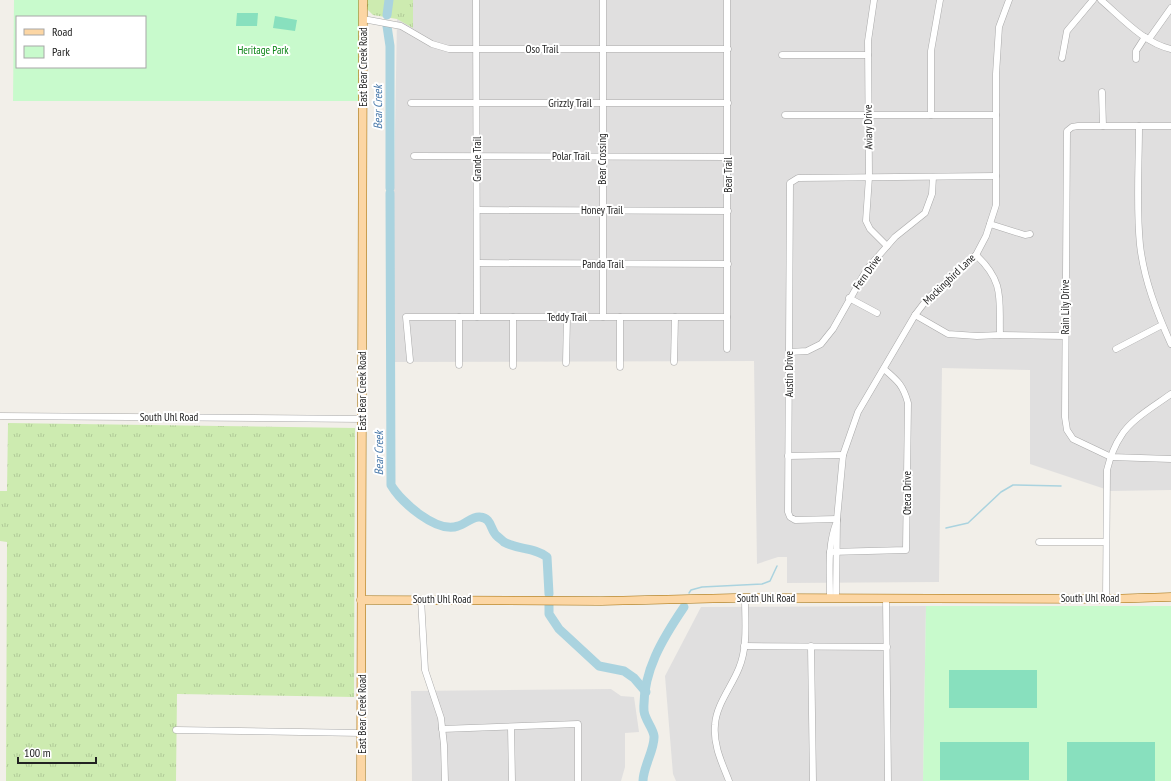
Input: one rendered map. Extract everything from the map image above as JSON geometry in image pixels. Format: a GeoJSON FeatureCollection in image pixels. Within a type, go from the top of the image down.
{"type":"FeatureCollection","features":[{"type":"Feature","properties":{"kind":"main road","name":"East Bear Creek Road"},"geometry":{"type":"LineString","coordinates":[[361,781],[363,0]]}},
{"type":"Feature","properties":{"kind":"main road","name":"South Uhl Road"},"geometry":{"type":"LineString","coordinates":[[362,600],[421,599],[601,601],[745,598],[1106,599],[1171,597]]}},
{"type":"Feature","properties":{"kind":"street","name":"Grande Trail"},"geometry":{"type":"LineString","coordinates":[[476,0],[477,317]]}},
{"type":"Feature","properties":{"kind":"street","name":"Bear Crossing"},"geometry":{"type":"LineString","coordinates":[[603,0],[603,317]]}},
{"type":"Feature","properties":{"kind":"street","name":"Bear Trail"},"geometry":{"type":"LineString","coordinates":[[727,0],[727,349]]}},
{"type":"Feature","properties":{"kind":"street","name":"Aviary Drive"},"geometry":{"type":"LineString","coordinates":[[874,0],[868,41],[868,177],[866,221],[870,229],[887,246]]}},
{"type":"Feature","properties":{"kind":"street"},"geometry":{"type":"LineString","coordinates":[[931,115],[931,51],[940,0]]}},
{"type":"Feature","properties":{"kind":"street","name":"Mockingbird Lane"},"geometry":{"type":"LineString","coordinates":[[833,598],[833,552],[843,455],[858,412],[915,316],[928,298],[976,255],[990,224],[996,206],[996,115],[999,27],[1009,0]]}},
{"type":"Feature","properties":{"kind":"street"},"geometry":{"type":"LineString","coordinates":[[1062,58],[1067,31],[1093,0]]}},
{"type":"Feature","properties":{"kind":"street"},"geometry":{"type":"LineString","coordinates":[[1101,0],[1147,38],[1160,47],[1171,49]]}},
{"type":"Feature","properties":{"kind":"street"},"geometry":{"type":"LineString","coordinates":[[1136,59],[1136,51],[1171,8]]}},
{"type":"Feature","properties":{"kind":"street","name":"Oso Trail"},"geometry":{"type":"LineString","coordinates":[[363,19],[401,26],[432,44],[449,49],[728,50]]}},
{"type":"Feature","properties":{"kind":"street"},"geometry":{"type":"LineString","coordinates":[[782,55],[868,55]]}},
{"type":"Feature","properties":{"kind":"street"},"geometry":{"type":"LineString","coordinates":[[1102,92],[1103,126],[1171,126]]}},
{"type":"Feature","properties":{"kind":"street","name":"Grizzly Trail"},"geometry":{"type":"LineString","coordinates":[[411,103],[728,103]]}},
{"type":"Feature","properties":{"kind":"street"},"geometry":{"type":"LineString","coordinates":[[785,115],[996,115]]}},
{"type":"Feature","properties":{"kind":"street","name":"Rain Lily Drive"},"geometry":{"type":"LineString","coordinates":[[1103,126],[1072,127],[1067,131],[1065,416],[1066,430],[1073,439],[1111,457]]}},
{"type":"Feature","properties":{"kind":"street"},"geometry":{"type":"LineString","coordinates":[[1139,126],[1138,216],[1140,246],[1145,271],[1162,325],[1171,344]]}},
{"type":"Feature","properties":{"kind":"street","name":"Polar Trail"},"geometry":{"type":"LineString","coordinates":[[414,156],[728,157]]}},
{"type":"Feature","properties":{"kind":"street"},"geometry":{"type":"LineString","coordinates":[[868,177],[996,176]]}},
{"type":"Feature","properties":{"kind":"street","name":"Austin Drive"},"geometry":{"type":"LineString","coordinates":[[837,519],[795,520],[790,517],[788,512],[790,182],[798,178],[868,177]]}},
{"type":"Feature","properties":{"kind":"street","name":"Fern Drive"},"geometry":{"type":"LineString","coordinates":[[789,352],[807,351],[821,344],[833,329],[849,298],[868,269],[887,246],[925,213],[932,194],[933,177]]}},
{"type":"Feature","properties":{"kind":"street","name":"Honey Trail"},"geometry":{"type":"LineString","coordinates":[[477,210],[728,210]]}},
{"type":"Feature","properties":{"kind":"street"},"geometry":{"type":"LineString","coordinates":[[990,224],[1025,235],[1030,234]]}},
{"type":"Feature","properties":{"kind":"street"},"geometry":{"type":"LineString","coordinates":[[976,255],[989,267],[999,288],[1000,335]]}},
{"type":"Feature","properties":{"kind":"street","name":"Panda Trail"},"geometry":{"type":"LineString","coordinates":[[478,264],[728,264]]}},
{"type":"Feature","properties":{"kind":"street"},"geometry":{"type":"LineString","coordinates":[[849,298],[877,313]]}},
{"type":"Feature","properties":{"kind":"street"},"geometry":{"type":"LineString","coordinates":[[915,316],[948,334],[976,336],[1065,336]]}},
{"type":"Feature","properties":{"kind":"street","name":"Teddy Trail"},"geometry":{"type":"LineString","coordinates":[[410,360],[406,317],[727,317]]}},
{"type":"Feature","properties":{"kind":"street"},"geometry":{"type":"LineString","coordinates":[[459,317],[459,365]]}},
{"type":"Feature","properties":{"kind":"street"},"geometry":{"type":"LineString","coordinates":[[513,317],[513,366]]}},
{"type":"Feature","properties":{"kind":"street"},"geometry":{"type":"LineString","coordinates":[[566,363],[567,317]]}},
{"type":"Feature","properties":{"kind":"street"},"geometry":{"type":"LineString","coordinates":[[620,317],[620,367]]}},
{"type":"Feature","properties":{"kind":"street"},"geometry":{"type":"LineString","coordinates":[[674,362],[675,317]]}},
{"type":"Feature","properties":{"kind":"street"},"geometry":{"type":"LineString","coordinates":[[1116,349],[1162,325]]}},
{"type":"Feature","properties":{"kind":"street","name":"Oteca Drive"},"geometry":{"type":"LineString","coordinates":[[833,552],[906,550],[908,403],[901,384],[884,369]]}},
{"type":"Feature","properties":{"kind":"street"},"geometry":{"type":"LineString","coordinates":[[1106,599],[1107,470],[1111,457],[1121,434],[1139,418],[1171,394]]}},
{"type":"Feature","properties":{"kind":"street","name":"South Uhl Road"},"geometry":{"type":"LineString","coordinates":[[0,416],[363,419]]}},
{"type":"Feature","properties":{"kind":"street"},"geometry":{"type":"LineString","coordinates":[[788,456],[843,455]]}},
{"type":"Feature","properties":{"kind":"street"},"geometry":{"type":"LineString","coordinates":[[1111,457],[1171,460]]}},
{"type":"Feature","properties":{"kind":"street"},"geometry":{"type":"LineString","coordinates":[[1039,542],[1106,542]]}},
{"type":"Feature","properties":{"kind":"street"},"geometry":{"type":"LineString","coordinates":[[729,781],[716,745],[715,724],[720,707],[740,667],[744,646],[745,598]]}},
{"type":"Feature","properties":{"kind":"street"},"geometry":{"type":"LineString","coordinates":[[886,598],[888,781]]}},
{"type":"Feature","properties":{"kind":"street"},"geometry":{"type":"LineString","coordinates":[[421,599],[425,670],[441,718],[445,781]]}},
{"type":"Feature","properties":{"kind":"street"},"geometry":{"type":"LineString","coordinates":[[744,646],[887,647]]}},
{"type":"Feature","properties":{"kind":"street"},"geometry":{"type":"LineString","coordinates":[[811,646],[813,781]]}},
{"type":"Feature","properties":{"kind":"street"},"geometry":{"type":"LineString","coordinates":[[442,729],[578,724],[578,781]]}},
{"type":"Feature","properties":{"kind":"street"},"geometry":{"type":"LineString","coordinates":[[511,726],[512,781]]}},
{"type":"Feature","properties":{"kind":"street"},"geometry":{"type":"LineString","coordinates":[[176,730],[362,733]]}},
{"type":"Feature","properties":{"kind":"shaded area"},"geometry":{"type":"Polygon","coordinates":[[[413,0],[1171,0],[1171,490],[1111,491],[1030,464],[1030,370],[942,368],[939,582],[787,583],[787,557],[778,557],[757,564],[754,361],[391,362],[397,19],[413,27],[413,0]]]}},
{"type":"Feature","properties":{"kind":"shaded area"},"geometry":{"type":"Polygon","coordinates":[[[926,606],[923,781],[676,781],[673,774],[665,676],[701,607],[926,606]]]}},
{"type":"Feature","properties":{"kind":"shaded area"},"geometry":{"type":"Polygon","coordinates":[[[611,689],[621,696],[634,697],[639,732],[625,733],[625,767],[621,781],[412,781],[411,691],[611,689]]]}},
{"type":"Feature","properties":{"kind":"green space","name":"Heritage Park"},"geometry":{"type":"Polygon","coordinates":[[[14,0],[365,0],[365,101],[13,101],[14,0]]]}},
{"type":"Feature","properties":{"kind":"green space"},"geometry":{"type":"Polygon","coordinates":[[[367,0],[413,0],[413,28],[397,19],[373,15],[367,9],[367,0]]]}},
{"type":"Feature","properties":{"kind":"green space"},"geometry":{"type":"Polygon","coordinates":[[[237,13],[258,13],[257,26],[236,26],[237,13]]]}},
{"type":"Feature","properties":{"kind":"green space"},"geometry":{"type":"Polygon","coordinates":[[[275,16],[297,20],[295,31],[273,28],[275,16]]]}},
{"type":"Feature","properties":{"kind":"green space"},"geometry":{"type":"Polygon","coordinates":[[[8,423],[355,428],[354,697],[177,694],[176,781],[6,781],[7,542],[0,541],[0,491],[7,491],[8,423]]]}},
{"type":"Feature","properties":{"kind":"green space"},"geometry":{"type":"Polygon","coordinates":[[[926,606],[1171,606],[1171,781],[923,781],[926,606]]]}},
{"type":"Feature","properties":{"kind":"green space"},"geometry":{"type":"Polygon","coordinates":[[[949,670],[1037,670],[1037,708],[949,708],[949,670]]]}},
{"type":"Feature","properties":{"kind":"green space"},"geometry":{"type":"Polygon","coordinates":[[[940,742],[1029,742],[1029,780],[940,780],[940,742]]]}},
{"type":"Feature","properties":{"kind":"green space"},"geometry":{"type":"Polygon","coordinates":[[[1067,742],[1155,742],[1155,781],[1067,781],[1067,742]]]}},
{"type":"Feature","properties":{"kind":"waterway","name":"Bear Creek"},"geometry":{"type":"LineString","coordinates":[[387,15],[389,0]]}},
{"type":"Feature","properties":{"kind":"waterway","name":"Bear Creek"},"geometry":{"type":"LineString","coordinates":[[387,26],[390,46],[390,188]]}},
{"type":"Feature","properties":{"kind":"waterway","name":"Bear Creek"},"geometry":{"type":"LineString","coordinates":[[390,193],[391,485],[411,508],[430,521],[450,527],[461,525],[477,517],[484,518],[489,522],[495,534],[504,542],[509,545],[537,552],[547,557],[549,594]]}},
{"type":"Feature","properties":{"kind":"waterway"},"geometry":{"type":"LineString","coordinates":[[946,528],[968,523],[1001,492],[1013,485],[1061,486]]}},
{"type":"Feature","properties":{"kind":"waterway"},"geometry":{"type":"LineString","coordinates":[[689,593],[691,590],[702,587],[762,584],[770,581],[777,566]]}},
{"type":"Feature","properties":{"kind":"waterway","name":"Bear Creek"},"geometry":{"type":"LineString","coordinates":[[549,603],[549,614],[559,629],[599,666],[624,671],[634,678],[646,692]]}},
{"type":"Feature","properties":{"kind":"waterway","name":"Bear Creek"},"geometry":{"type":"LineString","coordinates":[[643,781],[654,741],[654,736],[644,711],[646,683],[655,656],[684,607]]}}]}
